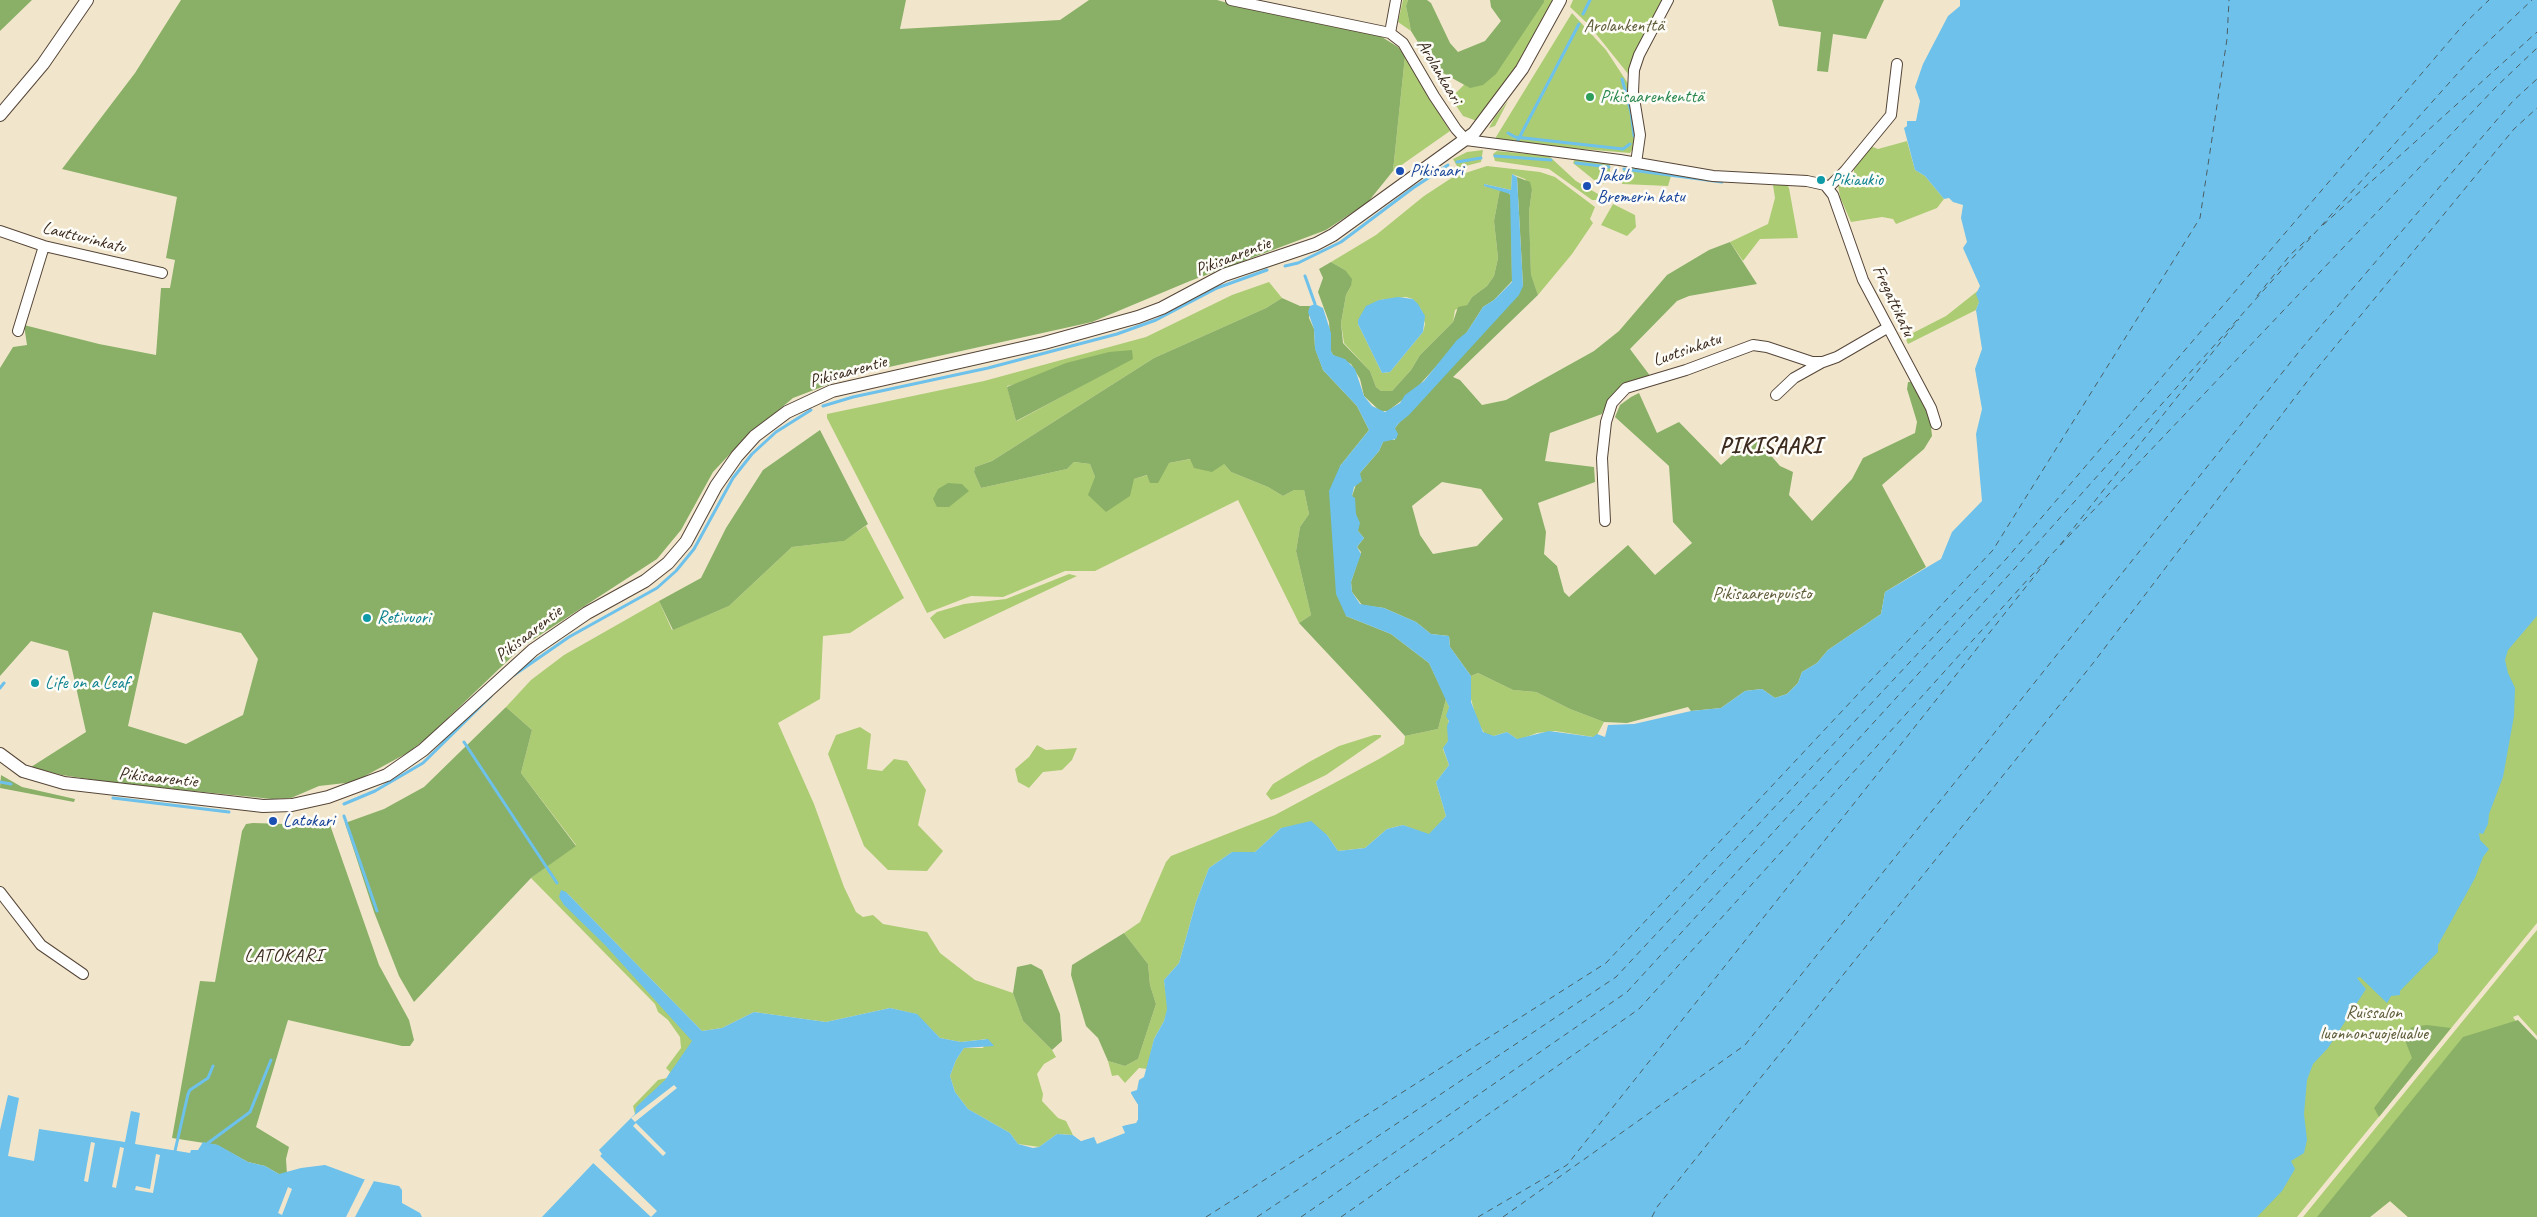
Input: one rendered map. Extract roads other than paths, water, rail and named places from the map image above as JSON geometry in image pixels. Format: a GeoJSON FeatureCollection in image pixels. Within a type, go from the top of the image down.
{"type":"FeatureCollection","features":[{"type":"Feature","properties":{"kind":"street"},"geometry":{"type":"LineString","coordinates":[[0,115],[43,64],[87,0]]}},
{"type":"Feature","properties":{"kind":"street","name":"Arolankaari"},"geometry":{"type":"LineString","coordinates":[[1230,0],[1390,32],[1403,42],[1434,96],[1456,129],[1466,140]]}},
{"type":"Feature","properties":{"kind":"street"},"geometry":{"type":"LineString","coordinates":[[1390,32],[1396,0]]}},
{"type":"Feature","properties":{"kind":"street","name":"Pikisaarentie"},"geometry":{"type":"LineString","coordinates":[[0,754],[23,771],[64,783],[255,806],[305,802],[366,784],[387,774],[424,750],[532,650],[586,613],[645,581],[668,563],[686,542],[716,486],[737,456],[755,436],[787,412],[832,391],[1044,343],[1138,318],[1162,308],[1224,275],[1304,250],[1324,239],[1466,140],[1480,127],[1522,69],[1560,0]]}},
{"type":"Feature","properties":{"kind":"street"},"geometry":{"type":"LineString","coordinates":[[1636,162],[1640,135],[1633,92],[1634,70],[1639,55],[1668,0]]}},
{"type":"Feature","properties":{"kind":"street"},"geometry":{"type":"LineString","coordinates":[[1466,140],[1636,162],[1735,179],[1814,182],[1829,188],[1891,115],[1897,64]]}},
{"type":"Feature","properties":{"kind":"street","name":"Fregattikatu"},"geometry":{"type":"LineString","coordinates":[[1829,188],[1833,194],[1863,280],[1930,408],[1936,424]]}},
{"type":"Feature","properties":{"kind":"street","name":"Lautturinkatu"},"geometry":{"type":"LineString","coordinates":[[0,231],[44,246],[162,273]]}},
{"type":"Feature","properties":{"kind":"street"},"geometry":{"type":"LineString","coordinates":[[18,331],[44,246]]}},
{"type":"Feature","properties":{"kind":"street"},"geometry":{"type":"LineString","coordinates":[[1776,396],[1794,378],[1823,362],[1837,357],[1887,328]]}},
{"type":"Feature","properties":{"kind":"street","name":"Luotsinkatu"},"geometry":{"type":"LineString","coordinates":[[1605,520],[1602,458],[1606,422],[1612,403],[1626,388],[1686,370],[1753,345],[1767,347],[1812,362],[1823,362]]}},
{"type":"Feature","properties":{"kind":"street"},"geometry":{"type":"LineString","coordinates":[[0,892],[41,944],[83,974]]}},
{"type":"Feature","properties":{"kind":"water"},"geometry":{"type":"Polygon","coordinates":[[[1960,0],[2537,0],[2537,616],[2508,650],[2505,660],[2508,673],[2515,688],[2514,716],[2503,777],[2489,814],[2488,824],[2483,834],[2479,833],[2480,840],[2489,849],[2483,857],[2475,878],[2438,945],[2438,952],[2400,991],[2400,995],[2391,996],[2387,1003],[2360,977],[2357,978],[2366,989],[2328,1048],[2313,1064],[2307,1080],[2304,1114],[2307,1140],[2304,1153],[2291,1161],[2295,1169],[2282,1191],[2257,1217],[542,1217],[602,1154],[599,1150],[635,1114],[636,1107],[665,1080],[692,1041],[605,945],[564,905],[559,897],[561,890],[566,892],[702,1031],[722,1028],[754,1012],[826,1022],[890,1008],[917,1014],[940,1038],[961,1042],[988,1039],[994,1046],[964,1048],[956,1060],[950,1076],[955,1092],[968,1109],[1010,1133],[1018,1144],[1033,1148],[1039,1147],[1057,1134],[1073,1135],[1081,1141],[1131,1123],[1136,1123],[1138,1119],[1138,1105],[1131,1096],[1131,1092],[1137,1090],[1139,1080],[1144,1077],[1154,1039],[1164,1021],[1167,1009],[1164,980],[1179,963],[1196,902],[1209,868],[1232,852],[1255,852],[1281,828],[1311,821],[1327,835],[1338,851],[1365,848],[1387,829],[1403,825],[1429,834],[1446,816],[1436,782],[1449,765],[1443,748],[1448,741],[1447,726],[1449,721],[1446,716],[1449,707],[1429,663],[1391,634],[1346,616],[1336,594],[1329,491],[1340,466],[1369,430],[1357,406],[1323,370],[1315,349],[1314,329],[1308,312],[1310,306],[1315,304],[1323,308],[1331,333],[1331,351],[1333,355],[1345,359],[1355,369],[1364,396],[1372,406],[1385,412],[1400,403],[1405,395],[1424,381],[1457,340],[1467,332],[1483,307],[1494,300],[1512,282],[1510,194],[1484,186],[1484,184],[1511,190],[1512,174],[1517,177],[1523,286],[1519,295],[1409,415],[1399,423],[1395,428],[1398,434],[1396,439],[1383,442],[1379,451],[1360,473],[1362,481],[1354,487],[1352,496],[1355,498],[1356,514],[1360,523],[1358,531],[1364,538],[1357,547],[1361,554],[1351,582],[1352,592],[1360,604],[1384,608],[1416,622],[1431,634],[1449,636],[1450,647],[1471,676],[1471,702],[1483,732],[1494,736],[1507,732],[1517,739],[1549,731],[1593,737],[1597,734],[1605,737],[1608,725],[1634,724],[1691,711],[1721,708],[1745,691],[1762,689],[1775,698],[1787,694],[1798,683],[1802,672],[1817,663],[1828,650],[1881,614],[1885,592],[1941,559],[1952,532],[1982,501],[1976,434],[1982,409],[1975,369],[1982,349],[1976,310],[1979,302],[1976,294],[1980,286],[1963,248],[1967,242],[1961,218],[1963,205],[1953,202],[1949,198],[1944,199],[1925,176],[1915,170],[1904,128],[1907,126],[1907,121],[1916,121],[1920,101],[1915,87],[1923,64],[1948,16],[1960,6],[1960,0]]]}},
{"type":"Feature","properties":{"kind":"water"},"geometry":{"type":"Polygon","coordinates":[[[1398,297],[1413,299],[1418,304],[1425,316],[1423,332],[1390,372],[1382,373],[1358,324],[1358,320],[1366,306],[1379,300],[1398,297]]]}},
{"type":"Feature","properties":{"kind":"water"},"geometry":{"type":"Polygon","coordinates":[[[8,1095],[19,1098],[8,1156],[34,1161],[39,1129],[125,1142],[131,1111],[140,1113],[135,1144],[190,1153],[191,1150],[198,1150],[203,1142],[218,1145],[248,1162],[265,1166],[279,1174],[301,1168],[325,1165],[363,1179],[399,1186],[402,1190],[402,1203],[420,1213],[422,1217],[0,1217],[0,1130],[8,1095]]]}},
{"type":"Feature","properties":{"kind":"waterway"},"geometry":{"type":"LineString","coordinates":[[1583,14],[1590,0]]}},
{"type":"Feature","properties":{"kind":"waterway"},"geometry":{"type":"LineString","coordinates":[[1517,142],[1579,24]]}},
{"type":"Feature","properties":{"kind":"waterway"},"geometry":{"type":"LineString","coordinates":[[1622,79],[1631,112],[1634,136]]}},
{"type":"Feature","properties":{"kind":"waterway"},"geometry":{"type":"LineString","coordinates":[[1508,133],[1515,137],[1623,149],[1630,144]]}},
{"type":"Feature","properties":{"kind":"waterway"},"geometry":{"type":"LineString","coordinates":[[1495,156],[1551,160]]}},
{"type":"Feature","properties":{"kind":"waterway"},"geometry":{"type":"LineString","coordinates":[[1457,162],[1481,158]]}},
{"type":"Feature","properties":{"kind":"waterway"},"geometry":{"type":"LineString","coordinates":[[1576,163],[1609,167]]}},
{"type":"Feature","properties":{"kind":"waterway"},"geometry":{"type":"LineString","coordinates":[[1285,266],[1298,263],[1341,242],[1413,188],[1448,165]]}},
{"type":"Feature","properties":{"kind":"waterway"},"geometry":{"type":"LineString","coordinates":[[1624,169],[1722,182]]}},
{"type":"Feature","properties":{"kind":"waterway"},"geometry":{"type":"LineString","coordinates":[[823,406],[853,397],[988,368],[1117,334],[1156,320],[1217,288],[1267,270]]}},
{"type":"Feature","properties":{"kind":"waterway"},"geometry":{"type":"LineString","coordinates":[[1305,276],[1315,304]]}},
{"type":"Feature","properties":{"kind":"waterway"},"geometry":{"type":"LineString","coordinates":[[514,675],[569,637],[657,588],[676,571],[694,549],[733,478],[752,454],[776,432],[811,410]]}},
{"type":"Feature","properties":{"kind":"waterway"},"geometry":{"type":"LineString","coordinates":[[0,688],[4,683]]}},
{"type":"Feature","properties":{"kind":"waterway"},"geometry":{"type":"LineString","coordinates":[[344,804],[375,791],[423,763],[491,696]]}},
{"type":"Feature","properties":{"kind":"waterway"},"geometry":{"type":"LineString","coordinates":[[464,742],[557,883]]}},
{"type":"Feature","properties":{"kind":"waterway"},"geometry":{"type":"LineString","coordinates":[[0,782],[11,784]]}},
{"type":"Feature","properties":{"kind":"waterway"},"geometry":{"type":"LineString","coordinates":[[113,798],[229,812]]}},
{"type":"Feature","properties":{"kind":"waterway"},"geometry":{"type":"LineString","coordinates":[[344,816],[377,911]]}},
{"type":"Feature","properties":{"kind":"waterway"},"geometry":{"type":"LineString","coordinates":[[208,1143],[250,1112],[271,1060]]}},
{"type":"Feature","properties":{"kind":"waterway"},"geometry":{"type":"LineString","coordinates":[[175,1151],[188,1094],[190,1090],[208,1078],[213,1066]]}},
{"type":"Feature","properties":{"kind":"place","name":"Pikisaarenkenttä"},"geometry":{"type":"Point","coordinates":[1590,97]}},
{"type":"Feature","properties":{"kind":"place","name":"Pikisaari"},"geometry":{"type":"Point","coordinates":[1400,171]}},
{"type":"Feature","properties":{"kind":"place","name":"Pikiaukio"},"geometry":{"type":"Point","coordinates":[1821,180]}},
{"type":"Feature","properties":{"kind":"place","name":"Jakob Bremerin katu"},"geometry":{"type":"Point","coordinates":[1587,186]}},
{"type":"Feature","properties":{"kind":"place","name":"Retivuori"},"geometry":{"type":"Point","coordinates":[367,618]}},
{"type":"Feature","properties":{"kind":"place","name":"Life on a Leaf"},"geometry":{"type":"Point","coordinates":[35,683]}},
{"type":"Feature","properties":{"kind":"place","name":"Latokari"},"geometry":{"type":"Point","coordinates":[273,821]}},
{"type":"Feature","properties":{"kind":"district","name":"PIKISAARI"},"geometry":{"type":"Point","coordinates":[1771,447]}},
{"type":"Feature","properties":{"kind":"district","name":"LATOKARI"},"geometry":{"type":"Point","coordinates":[284,956]}},
{"type":"Feature","properties":{"kind":"park label","name":"Arolankenttä"},"geometry":{"type":"Point","coordinates":[1624,26]}},
{"type":"Feature","properties":{"kind":"park label","name":"Pikisaarenpuisto"},"geometry":{"type":"Point","coordinates":[1762,594]}},
{"type":"Feature","properties":{"kind":"park label","name":"Ruissalon luonnonsuojelualue"},"geometry":{"type":"Point","coordinates":[2374,1023]}}]}
